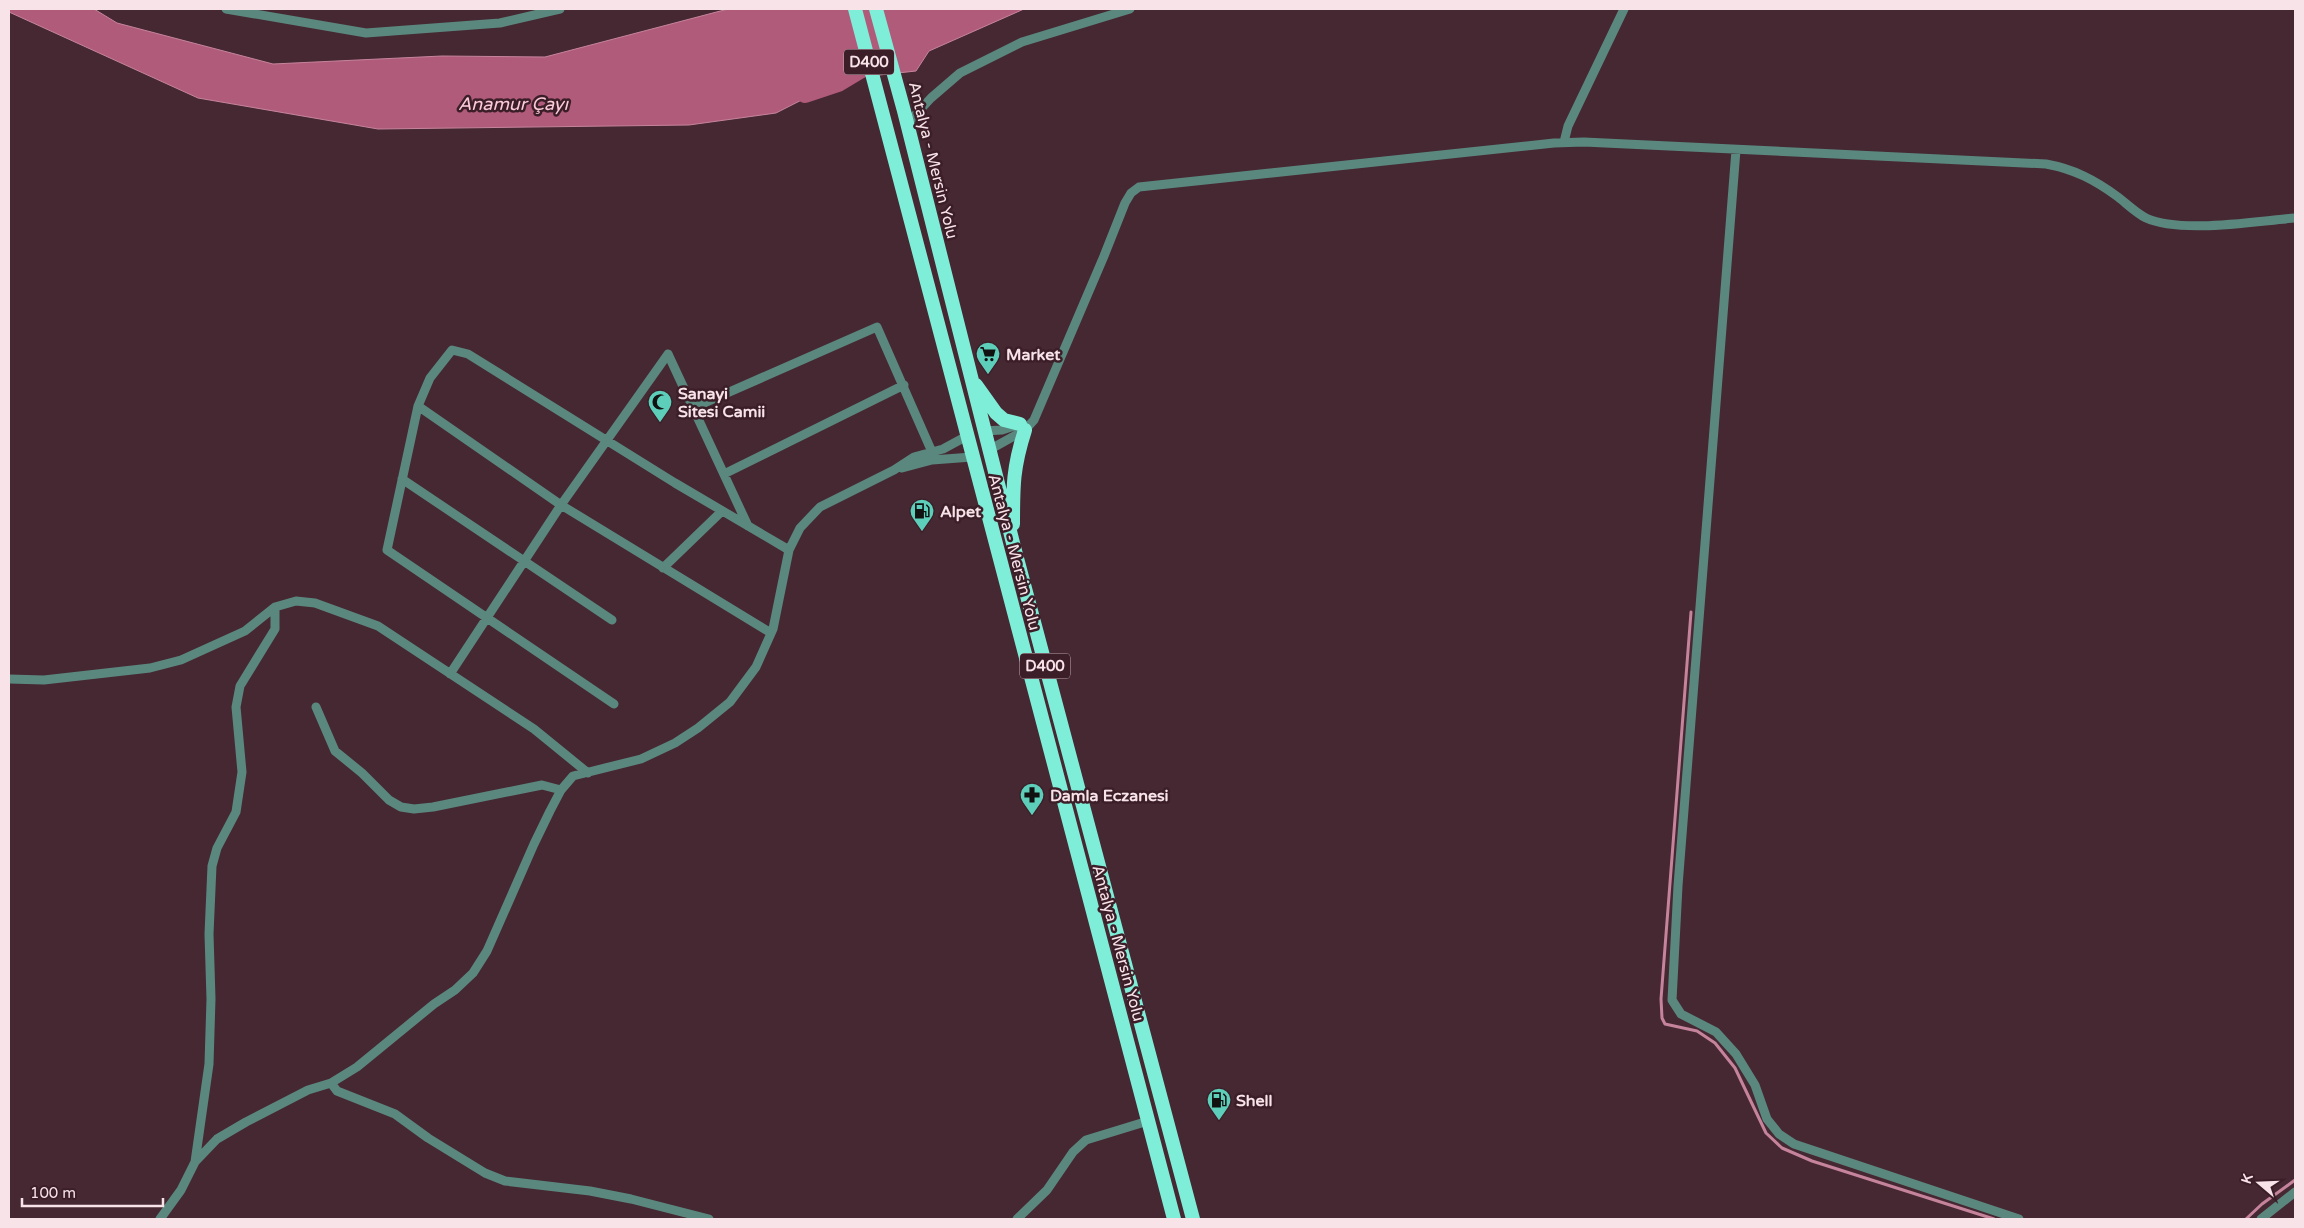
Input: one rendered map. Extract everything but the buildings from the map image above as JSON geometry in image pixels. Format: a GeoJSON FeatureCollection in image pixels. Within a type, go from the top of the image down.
{"type":"FeatureCollection","features":[{"type":"Feature","properties":{"kind":"highway","name":"Antalya - Mersin Yolu"},"geometry":{"type":"LineString","coordinates":[[854,9],[1174,1219]]}},
{"type":"Feature","properties":{"kind":"highway","name":"Antalya - Mersin Yolu"},"geometry":{"type":"LineString","coordinates":[[876,9],[906,118],[1014,547],[1193,1219]]}},
{"type":"Feature","properties":{"kind":"highway"},"geometry":{"type":"LineString","coordinates":[[971,377],[996,413],[1004,420],[1027,425],[1018,454],[1013,481],[1014,547]]}},
{"type":"Feature","properties":{"kind":"highway"},"geometry":{"type":"LineString","coordinates":[[967,436],[984,431]]}},
{"type":"Feature","properties":{"kind":"highway"},"geometry":{"type":"LineString","coordinates":[[972,457],[989,450]]}},
{"type":"Feature","properties":{"kind":"street"},"geometry":{"type":"LineString","coordinates":[[226,9],[366,33],[500,23],[560,9]]}},
{"type":"Feature","properties":{"kind":"street"},"geometry":{"type":"LineString","coordinates":[[906,118],[960,73],[1022,42],[1130,9]]}},
{"type":"Feature","properties":{"kind":"street"},"geometry":{"type":"LineString","coordinates":[[1564,142],[1568,126],[1624,9]]}},
{"type":"Feature","properties":{"kind":"street"},"geometry":{"type":"LineString","coordinates":[[989,450],[1027,425],[1130,192],[1139,186],[1564,142],[2046,164],[2068,168],[2086,176],[2145,217],[2158,222],[2204,225],[2295,218]]}},
{"type":"Feature","properties":{"kind":"street"},"geometry":{"type":"LineString","coordinates":[[1736,150],[1678,886],[1672,1000],[1681,1014],[1716,1032],[1736,1054],[1755,1085],[1768,1119],[1779,1134],[1794,1144],[2019,1219]]}},
{"type":"Feature","properties":{"kind":"street"},"geometry":{"type":"LineString","coordinates":[[693,408],[877,327],[932,452]]}},
{"type":"Feature","properties":{"kind":"street"},"geometry":{"type":"LineString","coordinates":[[614,704],[387,550],[418,406],[430,378],[452,350],[468,354],[607,441],[789,550]]}},
{"type":"Feature","properties":{"kind":"street"},"geometry":{"type":"LineString","coordinates":[[450,674],[561,505],[668,354],[748,526]]}},
{"type":"Feature","properties":{"kind":"street"},"geometry":{"type":"LineString","coordinates":[[724,474],[904,386]]}},
{"type":"Feature","properties":{"kind":"street"},"geometry":{"type":"LineString","coordinates":[[418,406],[561,505],[771,633]]}},
{"type":"Feature","properties":{"kind":"street"},"geometry":{"type":"LineString","coordinates":[[984,431],[1027,425]]}},
{"type":"Feature","properties":{"kind":"street"},"geometry":{"type":"LineString","coordinates":[[160,1219],[181,1190],[195,1162],[217,1139],[308,1090],[331,1083],[357,1068],[434,1004],[455,990],[473,973],[487,951],[534,844],[561,790],[573,776],[641,759],[698,728],[730,702],[756,667],[771,633],[789,550],[800,528],[820,507],[894,470],[914,456],[943,449],[967,436]]}},
{"type":"Feature","properties":{"kind":"street"},"geometry":{"type":"LineString","coordinates":[[894,470],[932,460],[972,457]]}},
{"type":"Feature","properties":{"kind":"street"},"geometry":{"type":"LineString","coordinates":[[402,479],[612,620]]}},
{"type":"Feature","properties":{"kind":"street"},"geometry":{"type":"LineString","coordinates":[[664,568],[722,510]]}},
{"type":"Feature","properties":{"kind":"street"},"geometry":{"type":"LineString","coordinates":[[9,679],[44,680],[150,668],[181,660],[245,631],[275,607],[296,601],[316,603],[378,626],[534,729],[588,773]]}},
{"type":"Feature","properties":{"kind":"street"},"geometry":{"type":"LineString","coordinates":[[195,1162],[209,1064],[211,999],[209,934],[212,866],[218,848],[236,812],[242,772],[236,707],[240,686],[275,629],[275,607]]}},
{"type":"Feature","properties":{"kind":"street"},"geometry":{"type":"LineString","coordinates":[[316,706],[335,751],[362,773],[389,800],[401,807],[414,809],[542,785],[561,790]]}},
{"type":"Feature","properties":{"kind":"street"},"geometry":{"type":"LineString","coordinates":[[331,1083],[336,1091],[395,1114],[428,1138],[485,1173],[505,1181],[631,1199],[709,1219]]}},
{"type":"Feature","properties":{"kind":"street"},"geometry":{"type":"LineString","coordinates":[[1017,1219],[1046,1190],[1073,1152],[1086,1140],[1148,1122]]}},
{"type":"Feature","properties":{"kind":"street"},"geometry":{"type":"LineString","coordinates":[[2261,1219],[2295,1192]]}},
{"type":"Feature","properties":{"kind":"water"},"geometry":{"type":"Polygon","coordinates":[[[9,9],[94,9],[117,23],[273,64],[442,56],[545,57],[728,9],[1024,9],[929,51],[916,71],[843,79],[776,113],[689,125],[378,129],[198,98],[9,12],[9,9]]]}},
{"type":"Feature","properties":{"kind":"waterway","name":"Anamur Çayı"},"geometry":{"type":"LineString","coordinates":[[805,94],[838,83],[863,68]]}},
{"type":"Feature","properties":{"kind":"waterway"},"geometry":{"type":"LineString","coordinates":[[1691,612],[1661,999],[1662,1018],[1665,1024],[1697,1031],[1715,1043],[1735,1068],[1766,1133],[1782,1148],[1812,1161],[1994,1219]]}},
{"type":"Feature","properties":{"kind":"waterway"},"geometry":{"type":"LineString","coordinates":[[2246,1219],[2262,1204],[2295,1180]]}},
{"type":"Feature","properties":{"kind":"place","name":"Market"},"geometry":{"type":"Point","coordinates":[988,375]}},
{"type":"Feature","properties":{"kind":"place","name":"Sanayi Sitesi Camii"},"geometry":{"type":"Point","coordinates":[660,423]}},
{"type":"Feature","properties":{"kind":"place","name":"Alpet"},"geometry":{"type":"Point","coordinates":[922,532]}},
{"type":"Feature","properties":{"kind":"place","name":"Damla Eczanesi"},"geometry":{"type":"Point","coordinates":[1032,816]}},
{"type":"Feature","properties":{"kind":"place","name":"Shell"},"geometry":{"type":"Point","coordinates":[1219,1121]}}]}
